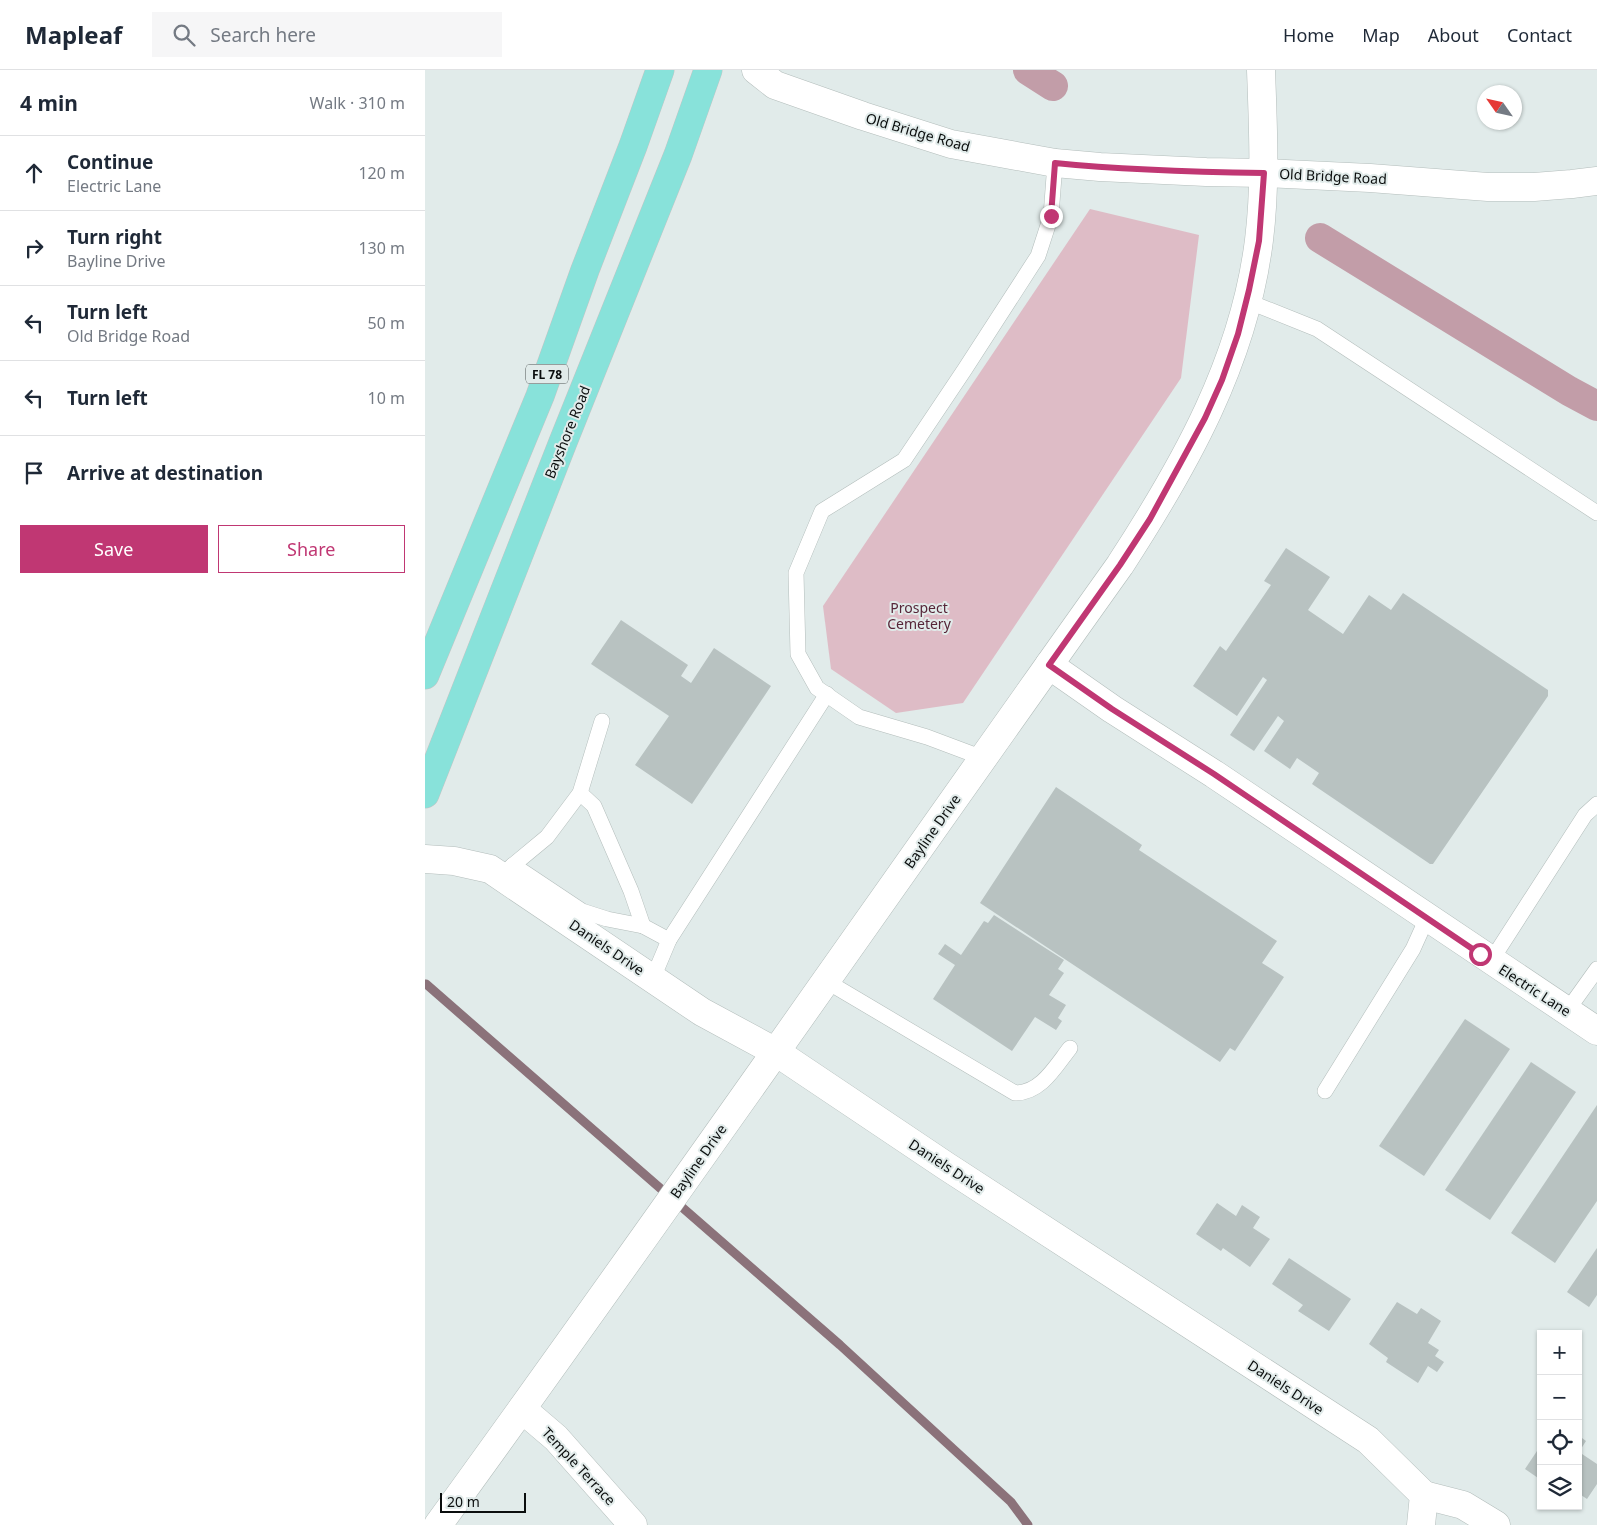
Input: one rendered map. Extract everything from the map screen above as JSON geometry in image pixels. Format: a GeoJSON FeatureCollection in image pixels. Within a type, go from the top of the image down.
{"type":"FeatureCollection","features":[{"type":"Feature","properties":{"kind":"main road","name":"FL 78"},"geometry":{"type":"LineString","coordinates":[[425,674],[540,396],[660,70]]}},
{"type":"Feature","properties":{"kind":"main road","name":"Bayshore Road"},"geometry":{"type":"LineString","coordinates":[[425,794],[556,458],[678,156],[708,70]]}},
{"type":"Feature","properties":{"kind":"street","name":"Old Bridge Road"},"geometry":{"type":"LineString","coordinates":[[756,70],[775,85],[942,141],[1055,163],[1197,172],[1369,178],[1488,186],[1534,187],[1597,180]]}},
{"type":"Feature","properties":{"kind":"street","name":"Bayline Drive"},"geometry":{"type":"LineString","coordinates":[[438,1525],[776,1052],[1120,565],[1150,519],[1201,427],[1222,380],[1247,301],[1259,241],[1264,173],[1261,70]]}},
{"type":"Feature","properties":{"kind":"street","name":"Electric Lane"},"geometry":{"type":"LineString","coordinates":[[1049,665],[1112,709],[1214,774],[1597,1031]]}},
{"type":"Feature","properties":{"kind":"street","name":"Daniels Drive"},"geometry":{"type":"LineString","coordinates":[[425,860],[454,861],[507,871],[702,1012],[776,1052],[946,1166],[1368,1440],[1424,1494]]}},
{"type":"Feature","properties":{"kind":"street","name":"Temple Terrace"},"geometry":{"type":"LineString","coordinates":[[522,1409],[555,1438],[633,1525]]}},
{"type":"Feature","properties":{"kind":"street"},"geometry":{"type":"LineString","coordinates":[[1421,1525],[1424,1494],[1463,1505],[1496,1525]]}},
{"type":"Feature","properties":{"kind":"lane"},"geometry":{"type":"LineString","coordinates":[[983,758],[927,737],[859,717],[817,688],[798,654],[796,573],[822,510],[904,460],[1038,256],[1051,216],[1055,163]]}},
{"type":"Feature","properties":{"kind":"lane"},"geometry":{"type":"LineString","coordinates":[[1247,301],[1317,329],[1597,513]]}},
{"type":"Feature","properties":{"kind":"lane"},"geometry":{"type":"LineString","coordinates":[[653,978],[669,940],[827,694]]}},
{"type":"Feature","properties":{"kind":"lane"},"geometry":{"type":"LineString","coordinates":[[602,721],[580,793],[547,837],[507,871],[582,911],[607,919],[643,926],[669,940]]}},
{"type":"Feature","properties":{"kind":"lane"},"geometry":{"type":"LineString","coordinates":[[580,793],[594,806],[631,891],[643,926]]}},
{"type":"Feature","properties":{"kind":"lane"},"geometry":{"type":"LineString","coordinates":[[1491,961],[1585,815],[1597,804]]}},
{"type":"Feature","properties":{"kind":"lane"},"geometry":{"type":"LineString","coordinates":[[1325,1091],[1413,949],[1427,918]]}},
{"type":"Feature","properties":{"kind":"lane"},"geometry":{"type":"LineString","coordinates":[[1567,1011],[1597,968]]}},
{"type":"Feature","properties":{"kind":"lane"},"geometry":{"type":"LineString","coordinates":[[826,981],[1015,1093],[1025,1093],[1045,1080],[1070,1048]]}},
{"type":"Feature","properties":{"kind":"green space","name":"Prospect Cemetery"},"geometry":{"type":"Polygon","coordinates":[[[1090,209],[1199,235],[1181,378],[963,703],[896,713],[831,669],[823,606],[1090,209]]]}},
{"type":"Feature","properties":{"kind":"building"},"geometry":{"type":"Polygon","coordinates":[[[1286,548],[1330,577],[1308,610],[1343,634],[1369,595],[1391,610],[1403,593],[1548,690],[1548,696],[1433,864],[1430,864],[1312,784],[1319,773],[1297,758],[1290,769],[1264,751],[1284,721],[1278,716],[1254,751],[1230,735],[1267,680],[1263,677],[1237,716],[1193,686],[1220,646],[1226,651],[1271,585],[1264,581],[1286,548]]]}},
{"type":"Feature","properties":{"kind":"building"},"geometry":{"type":"Polygon","coordinates":[[[621,620],[688,665],[681,676],[691,683],[714,648],[771,686],[692,804],[635,765],[669,716],[591,664],[621,620]]]}},
{"type":"Feature","properties":{"kind":"building"},"geometry":{"type":"Polygon","coordinates":[[[1056,787],[1142,845],[1139,850],[1277,941],[1262,963],[1284,977],[1235,1051],[1230,1048],[1220,1062],[980,903],[1056,787]]]}},
{"type":"Feature","properties":{"kind":"building"},"geometry":{"type":"Polygon","coordinates":[[[994,915],[1064,960],[1058,969],[1064,973],[1049,995],[1066,1005],[1058,1018],[1062,1021],[1056,1030],[1035,1017],[1012,1051],[933,999],[955,965],[938,954],[945,944],[961,955],[984,921],[988,923],[994,915]]]}},
{"type":"Feature","properties":{"kind":"building"},"geometry":{"type":"Polygon","coordinates":[[[1465,1019],[1510,1049],[1424,1176],[1379,1146],[1465,1019]]]}},
{"type":"Feature","properties":{"kind":"building"},"geometry":{"type":"Polygon","coordinates":[[[1531,1062],[1576,1092],[1490,1220],[1445,1190],[1531,1062]]]}},
{"type":"Feature","properties":{"kind":"building"},"geometry":{"type":"Polygon","coordinates":[[[1597,1105],[1597,1201],[1555,1263],[1511,1233],[1597,1105]]]}},
{"type":"Feature","properties":{"kind":"building"},"geometry":{"type":"Polygon","coordinates":[[[1217,1203],[1236,1216],[1242,1205],[1260,1217],[1253,1228],[1270,1239],[1250,1267],[1223,1248],[1221,1251],[1196,1234],[1217,1203]]]}},
{"type":"Feature","properties":{"kind":"building"},"geometry":{"type":"Polygon","coordinates":[[[1597,1248],[1597,1295],[1589,1307],[1567,1292],[1597,1248]]]}},
{"type":"Feature","properties":{"kind":"building"},"geometry":{"type":"Polygon","coordinates":[[[1289,1258],[1351,1299],[1329,1331],[1298,1311],[1303,1305],[1272,1284],[1289,1258]]]}},
{"type":"Feature","properties":{"kind":"building"},"geometry":{"type":"Polygon","coordinates":[[[1397,1302],[1417,1314],[1421,1308],[1441,1321],[1428,1343],[1439,1350],[1435,1356],[1444,1362],[1437,1372],[1428,1366],[1418,1383],[1386,1362],[1388,1358],[1369,1344],[1397,1302]]]}},
{"type":"Feature","properties":{"kind":"building"},"geometry":{"type":"Polygon","coordinates":[[[1582,1438],[1586,1441],[1582,1447],[1582,1438]]]}},
{"type":"Feature","properties":{"kind":"building"},"geometry":{"type":"Polygon","coordinates":[[[1537,1451],[1537,1477],[1525,1469],[1537,1451]]]}},
{"type":"Feature","properties":{"kind":"building"},"geometry":{"type":"Polygon","coordinates":[[[1582,1454],[1597,1464],[1597,1484],[1587,1499],[1582,1496],[1582,1454]]]}},
{"type":"Feature","properties":{"kind":"waterway"},"geometry":{"type":"LineString","coordinates":[[1028,70],[1053,86]]}},
{"type":"Feature","properties":{"kind":"waterway"},"geometry":{"type":"LineString","coordinates":[[1320,238],[1569,391],[1597,406]]}},
{"type":"Feature","properties":{"kind":"waterway"},"geometry":{"type":"LineString","coordinates":[[426,984],[840,1345],[1011,1502],[1028,1525]]}},
{"type":"Feature","properties":{"kind":"route"},"geometry":{"type":"LineString","coordinates":[[1051,216],[1055,163],[1100,167],[1264,173],[1259,241],[1238,334],[1222,380],[1205,418],[1150,519],[1049,665],[1480,954]]}}]}
